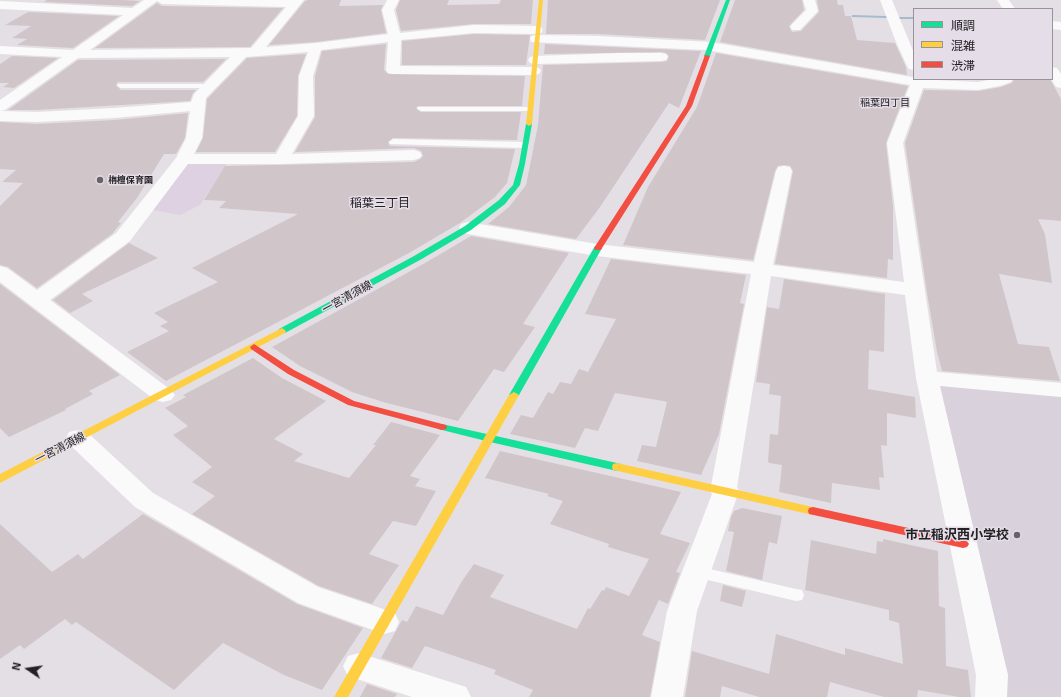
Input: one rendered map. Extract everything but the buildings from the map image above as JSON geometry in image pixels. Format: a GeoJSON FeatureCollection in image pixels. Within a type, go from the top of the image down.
{"type":"FeatureCollection","features":[{"type":"Feature","properties":{"kind":"street"},"geometry":{"type":"LineString","coordinates":[[62,8],[75,0]]}},
{"type":"Feature","properties":{"kind":"street"},"geometry":{"type":"LineString","coordinates":[[0,107],[152,0]]}},
{"type":"Feature","properties":{"kind":"street"},"geometry":{"type":"LineString","coordinates":[[162,0],[297,2]]}},
{"type":"Feature","properties":{"kind":"street"},"geometry":{"type":"LineString","coordinates":[[393,0],[388,10],[395,38],[393,70],[534,66],[620,57],[675,58]]}},
{"type":"Feature","properties":{"kind":"street","name":"一宮清須線"},"geometry":{"type":"LineString","coordinates":[[2,474],[78,438],[254,348],[417,258],[468,228],[502,202],[516,185],[526,145],[536,34],[541,0]]}},
{"type":"Feature","properties":{"kind":"street"},"geometry":{"type":"LineString","coordinates":[[341,697],[597,250],[689,106],[728,0]]}},
{"type":"Feature","properties":{"kind":"street"},"geometry":{"type":"LineString","coordinates":[[796,27],[812,11],[809,0]]}},
{"type":"Feature","properties":{"kind":"street"},"geometry":{"type":"LineString","coordinates":[[886,0],[913,68]]}},
{"type":"Feature","properties":{"kind":"street"},"geometry":{"type":"LineString","coordinates":[[38,299],[123,237],[183,159],[194,138],[199,97],[248,52],[297,2]]}},
{"type":"Feature","properties":{"kind":"street"},"geometry":{"type":"LineString","coordinates":[[2,4],[135,12]]}},
{"type":"Feature","properties":{"kind":"street"},"geometry":{"type":"LineString","coordinates":[[0,50],[76,54],[248,52],[316,47],[443,31],[468,30],[536,34],[710,50],[913,77]]}},
{"type":"Feature","properties":{"kind":"street"},"geometry":{"type":"LineString","coordinates":[[281,159],[306,116],[306,76],[316,47]]}},
{"type":"Feature","properties":{"kind":"street"},"geometry":{"type":"LineString","coordinates":[[691,58],[710,50]]}},
{"type":"Feature","properties":{"kind":"street"},"geometry":{"type":"LineString","coordinates":[[1053,72],[1061,84]]}},
{"type":"Feature","properties":{"kind":"street"},"geometry":{"type":"LineString","coordinates":[[916,80],[896,143],[927,378],[992,675],[991,697]]}},
{"type":"Feature","properties":{"kind":"street"},"geometry":{"type":"LineString","coordinates":[[932,80],[978,86],[1003,80]]}},
{"type":"Feature","properties":{"kind":"street"},"geometry":{"type":"LineString","coordinates":[[0,116],[37,117],[114,113],[197,106]]}},
{"type":"Feature","properties":{"kind":"street"},"geometry":{"type":"LineString","coordinates":[[183,159],[281,159],[414,155]]}},
{"type":"Feature","properties":{"kind":"street"},"geometry":{"type":"LineString","coordinates":[[667,697],[682,611],[697,572],[724,491],[762,268],[784,171]]}},
{"type":"Feature","properties":{"kind":"street"},"geometry":{"type":"LineString","coordinates":[[468,228],[597,250],[762,268],[916,290]]}},
{"type":"Feature","properties":{"kind":"street"},"geometry":{"type":"LineString","coordinates":[[0,272],[163,394]]}},
{"type":"Feature","properties":{"kind":"street"},"geometry":{"type":"LineString","coordinates":[[254,348],[291,372],[351,403],[490,439],[963,544]]}},
{"type":"Feature","properties":{"kind":"street"},"geometry":{"type":"LineString","coordinates":[[927,378],[1061,390]]}},
{"type":"Feature","properties":{"kind":"street"},"geometry":{"type":"LineString","coordinates":[[78,438],[144,500],[308,595],[384,622]]}},
{"type":"Feature","properties":{"kind":"street"},"geometry":{"type":"LineString","coordinates":[[359,666],[455,697]]}},
{"type":"Feature","properties":{"kind":"lane"},"geometry":{"type":"LineString","coordinates":[[121,86],[210,86]]}},
{"type":"Feature","properties":{"kind":"lane"},"geometry":{"type":"LineString","coordinates":[[421,109],[530,109]]}},
{"type":"Feature","properties":{"kind":"lane"},"geometry":{"type":"LineString","coordinates":[[393,142],[526,145]]}},
{"type":"Feature","properties":{"kind":"lane"},"geometry":{"type":"LineString","coordinates":[[697,572],[796,595]]}},
{"type":"Feature","properties":{"kind":"shaded area"},"geometry":{"type":"Polygon","coordinates":[[[189,160],[229,160],[200,205],[180,215],[152,210],[189,160]]]}},
{"type":"Feature","properties":{"kind":"shaded area","name":"市立稲沢西小学校"},"geometry":{"type":"Polygon","coordinates":[[[945,384],[1061,395],[1061,697],[1003,697],[940,386],[945,384]]]}},
{"type":"Feature","properties":{"kind":"waterway"},"geometry":{"type":"LineString","coordinates":[[853,16],[886,17]]}},
{"type":"Feature","properties":{"kind":"waterway"},"geometry":{"type":"LineString","coordinates":[[899,18],[913,18]]}},
{"type":"Feature","properties":{"kind":"traffic: fast"},"geometry":{"type":"LineString","coordinates":[[707,56],[728,0]]}},
{"type":"Feature","properties":{"kind":"traffic: fast"},"geometry":{"type":"LineString","coordinates":[[282,331],[417,258],[468,228],[502,202],[516,185],[522,164],[529,124]]}},
{"type":"Feature","properties":{"kind":"traffic: fast"},"geometry":{"type":"LineString","coordinates":[[514,395],[598,248]]}},
{"type":"Feature","properties":{"kind":"traffic: fast"},"geometry":{"type":"LineString","coordinates":[[442,427],[617,467]]}},
{"type":"Feature","properties":{"kind":"traffic: slow"},"geometry":{"type":"LineString","coordinates":[[529,124],[541,0]]}},
{"type":"Feature","properties":{"kind":"traffic: slow"},"geometry":{"type":"LineString","coordinates":[[0,479],[282,331]]}},
{"type":"Feature","properties":{"kind":"traffic: slow"},"geometry":{"type":"LineString","coordinates":[[341,697],[514,395]]}},
{"type":"Feature","properties":{"kind":"traffic: slow"},"geometry":{"type":"LineString","coordinates":[[617,467],[813,511]]}},
{"type":"Feature","properties":{"kind":"traffic: jam"},"geometry":{"type":"LineString","coordinates":[[598,248],[689,106],[707,56]]}},
{"type":"Feature","properties":{"kind":"traffic: jam"},"geometry":{"type":"LineString","coordinates":[[254,347],[291,372],[351,403],[442,427]]}},
{"type":"Feature","properties":{"kind":"traffic: jam"},"geometry":{"type":"LineString","coordinates":[[813,511],[963,544]]}},
{"type":"Feature","properties":{"kind":"place","name":"栴檀保育園"},"geometry":{"type":"Point","coordinates":[100,180]}},
{"type":"Feature","properties":{"kind":"place","name":"市立稲沢西小学校"},"geometry":{"type":"Point","coordinates":[1017,535]}},
{"type":"Feature","properties":{"kind":"district","name":"稲葉四丁目"},"geometry":{"type":"Point","coordinates":[885,103]}},
{"type":"Feature","properties":{"kind":"district","name":"稲葉三丁目"},"geometry":{"type":"Point","coordinates":[380,203]}}]}
